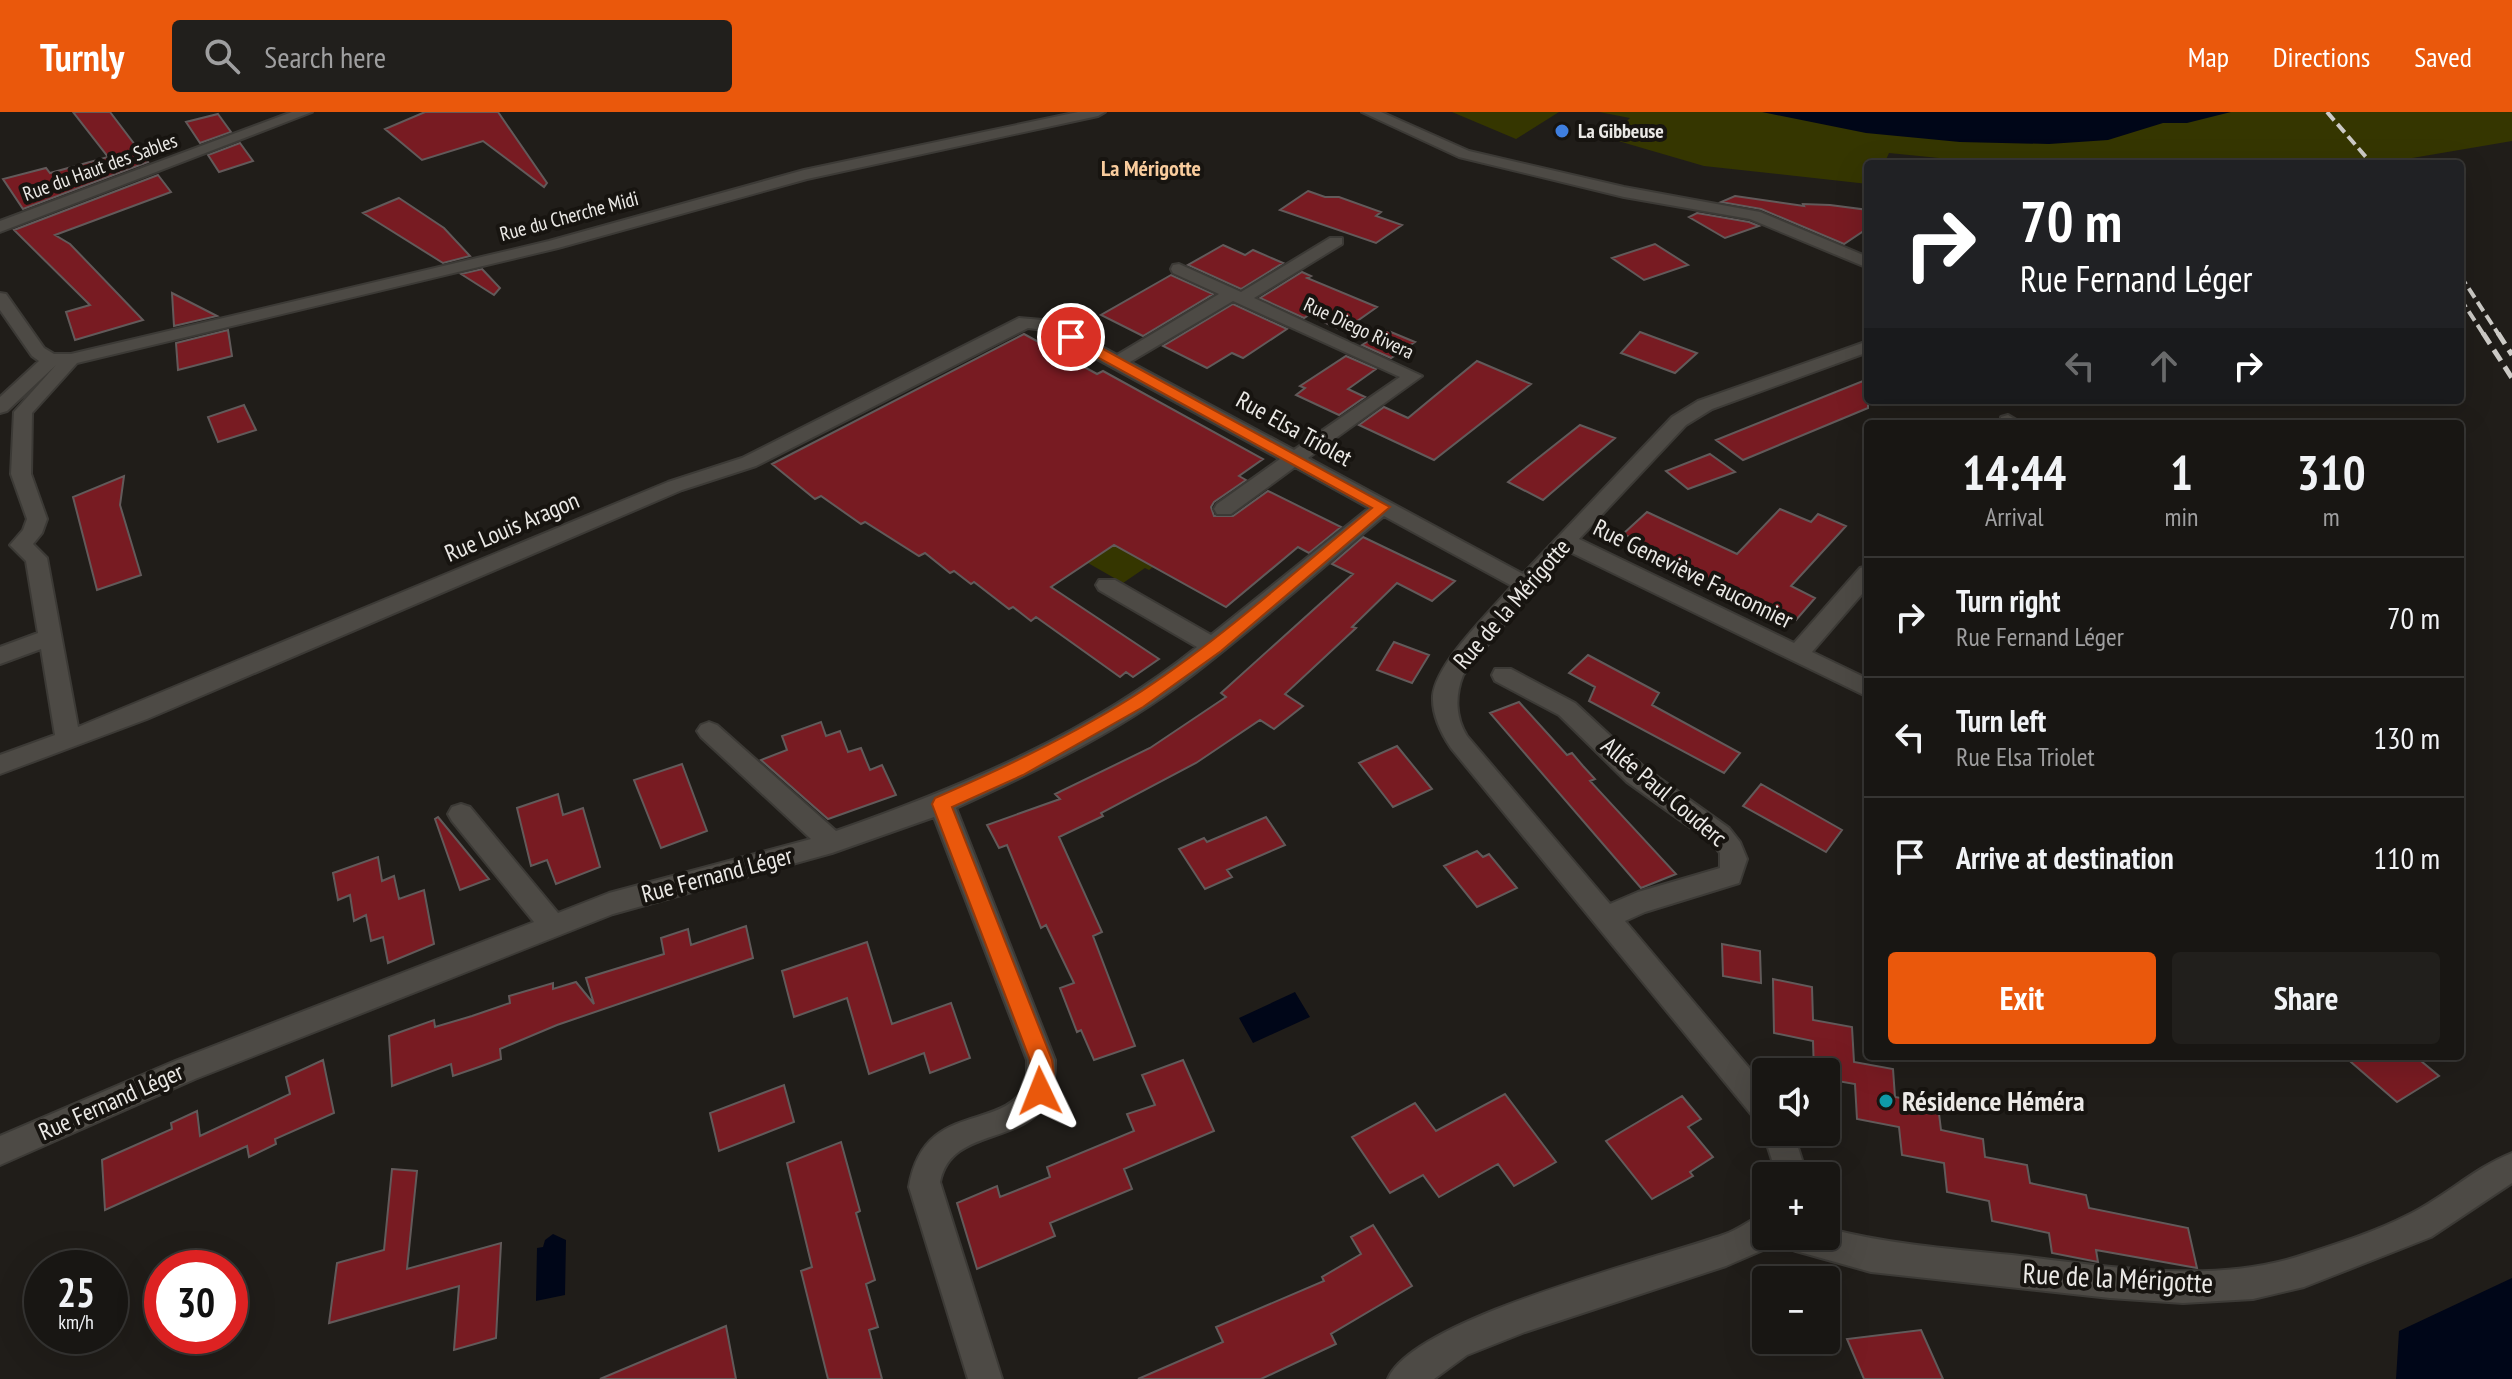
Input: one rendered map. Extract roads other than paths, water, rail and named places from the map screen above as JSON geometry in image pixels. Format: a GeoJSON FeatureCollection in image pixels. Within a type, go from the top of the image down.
{"type":"FeatureCollection","features":[{"type":"Feature","properties":{"kind":"street"},"geometry":{"type":"LineString","coordinates":[[262,112],[272,126]]}},
{"type":"Feature","properties":{"kind":"street","name":"Rue du Haut des Sables"},"geometry":{"type":"LineString","coordinates":[[0,227],[305,112]]}},
{"type":"Feature","properties":{"kind":"street","name":"Rue du Cherche Midi"},"geometry":{"type":"LineString","coordinates":[[0,407],[61,359],[552,245],[804,175],[1098,112]]}},
{"type":"Feature","properties":{"kind":"street"},"geometry":{"type":"LineString","coordinates":[[1369,112],[1464,154],[1624,192],[1754,215],[1864,261]]}},
{"type":"Feature","properties":{"kind":"street","name":"Rue Diego Rivera"},"geometry":{"type":"LineString","coordinates":[[1118,362],[1336,241]]}},
{"type":"Feature","properties":{"kind":"street","name":"Rue Diego Rivera"},"geometry":{"type":"LineString","coordinates":[[1179,269],[1413,376],[1316,445],[1292,458]]}},
{"type":"Feature","properties":{"kind":"street"},"geometry":{"type":"LineString","coordinates":[[0,298],[38,352],[61,359],[23,412],[21,474],[37,519],[32,533],[10,548]]}},
{"type":"Feature","properties":{"kind":"street","name":"Rue Elsa Triolet"},"geometry":{"type":"LineString","coordinates":[[1036,321],[1118,362],[1525,584]]}},
{"type":"Feature","properties":{"kind":"street","name":"Rue Louis Aragon"},"geometry":{"type":"LineString","coordinates":[[0,765],[139,713],[675,486],[735,469],[1017,326],[1036,321]]}},
{"type":"Feature","properties":{"kind":"street","name":"Rue de la Mérigotte"},"geometry":{"type":"LineString","coordinates":[[1752,1093],[1459,742],[1447,718],[1445,692],[1453,672],[1525,584],[1670,429],[1691,412],[1864,347]]}},
{"type":"Feature","properties":{"kind":"street"},"geometry":{"type":"LineString","coordinates":[[1224,509],[1292,458]]}},
{"type":"Feature","properties":{"kind":"street","name":"Rue Fernand Léger"},"geometry":{"type":"LineString","coordinates":[[0,1151],[185,1070],[553,926],[662,888],[832,843],[942,804],[1078,738],[1137,703],[1215,647],[1310,553],[1382,507]]}},
{"type":"Feature","properties":{"kind":"street","name":"Rue Geneviève Fauconnier"},"geometry":{"type":"LineString","coordinates":[[1566,541],[1864,687]]}},
{"type":"Feature","properties":{"kind":"street"},"geometry":{"type":"LineString","coordinates":[[10,548],[36,558],[68,739]]}},
{"type":"Feature","properties":{"kind":"street","name":"Rue Geneviève Fauconnier"},"geometry":{"type":"LineString","coordinates":[[1798,654],[1864,578]]}},
{"type":"Feature","properties":{"kind":"street"},"geometry":{"type":"LineString","coordinates":[[1107,585],[1215,647]]}},
{"type":"Feature","properties":{"kind":"street"},"geometry":{"type":"LineString","coordinates":[[0,656],[50,637]]}},
{"type":"Feature","properties":{"kind":"street","name":"Allée Paul Couderc"},"geometry":{"type":"LineString","coordinates":[[1503,675],[1567,709],[1636,775],[1668,801],[1720,835],[1735,856],[1730,876],[1638,903],[1606,918]]}},
{"type":"Feature","properties":{"kind":"street"},"geometry":{"type":"LineString","coordinates":[[709,731],[832,843]]}},
{"type":"Feature","properties":{"kind":"street"},"geometry":{"type":"LineString","coordinates":[[942,804],[1041,1060],[1044,1076],[1040,1091],[1029,1105],[1013,1115],[954,1139],[938,1151],[927,1168],[924,1187],[985,1379]]}},
{"type":"Feature","properties":{"kind":"street"},"geometry":{"type":"LineString","coordinates":[[461,814],[553,926]]}},
{"type":"Feature","properties":{"kind":"street","name":"Rue de la Mérigotte"},"geometry":{"type":"LineString","coordinates":[[1840,1248],[1871,1256],[2110,1282],[2183,1287],[2253,1283],[2304,1271],[2420,1226],[2512,1167]]}},
{"type":"Feature","properties":{"kind":"street"},"geometry":{"type":"LineString","coordinates":[[1405,1379],[1456,1343],[1525,1316],[1752,1239]]}},
{"type":"Feature","properties":{"kind":"water"},"geometry":{"type":"Polygon","coordinates":[[[1762,112],[2231,112],[2187,123],[2163,123],[2108,140],[2049,144],[1960,142],[1866,133],[1762,112]]]}},
{"type":"Feature","properties":{"kind":"water"},"geometry":{"type":"Polygon","coordinates":[[[1295,992],[1310,1017],[1253,1043],[1239,1018],[1295,992]]]}},
{"type":"Feature","properties":{"kind":"water"},"geometry":{"type":"Polygon","coordinates":[[[553,1234],[566,1240],[565,1295],[536,1301],[537,1248],[543,1247],[545,1240],[553,1234]]]}},
{"type":"Feature","properties":{"kind":"water"},"geometry":{"type":"Polygon","coordinates":[[[2512,1278],[2512,1379],[2396,1379],[2399,1331],[2512,1278]]]}},
{"type":"Feature","properties":{"kind":"railway"},"geometry":{"type":"LineString","coordinates":[[2327,112],[2369,160]]}},
{"type":"Feature","properties":{"kind":"railway"},"geometry":{"type":"LineString","coordinates":[[2464,281],[2499,335]]}},
{"type":"Feature","properties":{"kind":"railway"},"geometry":{"type":"LineString","coordinates":[[2464,304],[2484,335]]}},
{"type":"Feature","properties":{"kind":"railway"},"geometry":{"type":"LineString","coordinates":[[2483,333],[2512,378]]}},
{"type":"Feature","properties":{"kind":"railway"},"geometry":{"type":"LineString","coordinates":[[2498,333],[2512,355]]}},
{"type":"Feature","properties":{"kind":"place","name":"La Gibbeuse"},"geometry":{"type":"Point","coordinates":[1562,131]}},
{"type":"Feature","properties":{"kind":"place","name":"Résidence Héméra"},"geometry":{"type":"Point","coordinates":[1886,1101]}},
{"type":"Feature","properties":{"kind":"district","name":"La Mérigotte"},"geometry":{"type":"Point","coordinates":[1151,168]}}]}
